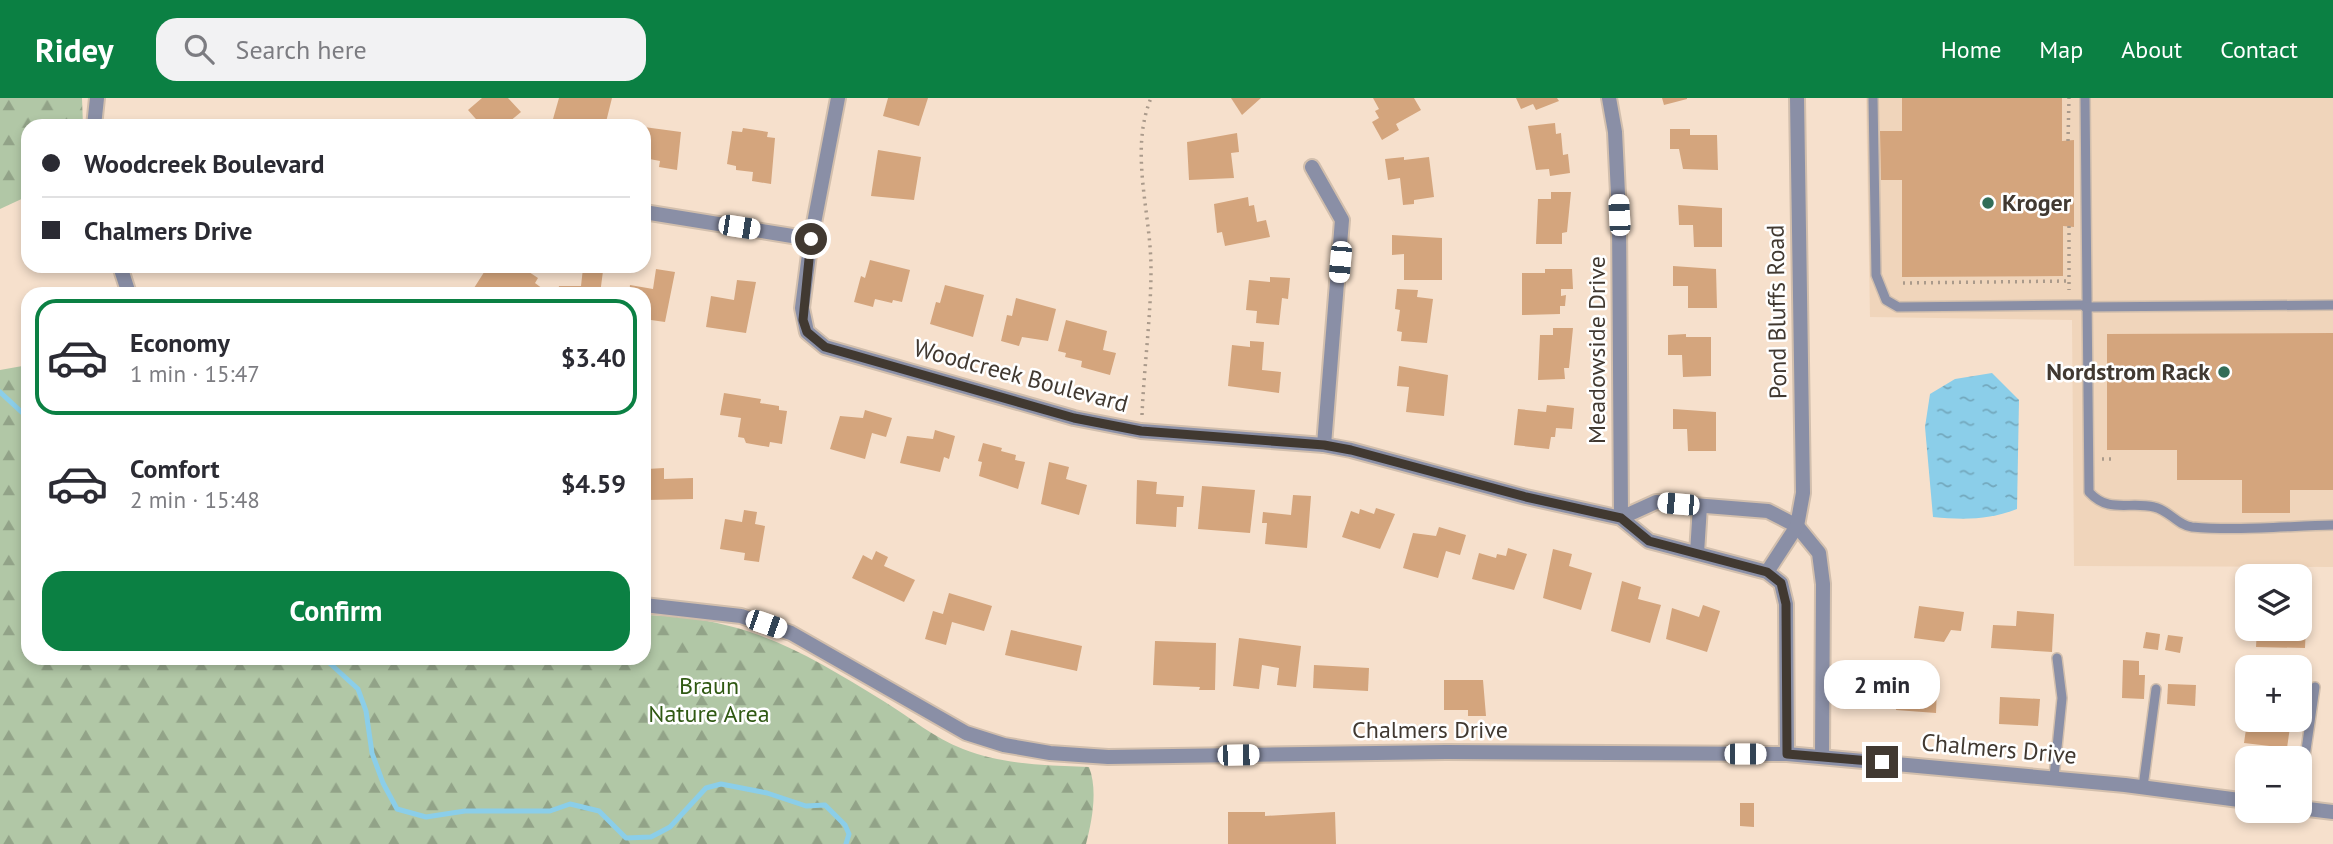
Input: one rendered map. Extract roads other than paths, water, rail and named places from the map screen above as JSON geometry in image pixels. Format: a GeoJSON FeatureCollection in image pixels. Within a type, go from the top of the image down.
{"type":"FeatureCollection","features":[{"type":"Feature","properties":{"kind":"street"},"geometry":{"type":"LineString","coordinates":[[95,119],[97,98]]}},
{"type":"Feature","properties":{"kind":"street"},"geometry":{"type":"LineString","coordinates":[[651,213],[811,239],[838,98]]}},
{"type":"Feature","properties":{"kind":"street","name":"Meadowside Drive"},"geometry":{"type":"LineString","coordinates":[[1609,98],[1615,132],[1619,215],[1621,518]]}},
{"type":"Feature","properties":{"kind":"street","name":"Pond Bluffs Road"},"geometry":{"type":"LineString","coordinates":[[1797,98],[1803,493],[1797,526]]}},
{"type":"Feature","properties":{"kind":"street"},"geometry":{"type":"LineString","coordinates":[[1312,167],[1342,220],[1324,445]]}},
{"type":"Feature","properties":{"kind":"street","name":"Woodcreek Boulevard"},"geometry":{"type":"LineString","coordinates":[[811,239],[803,320],[807,332],[825,347],[1074,418],[1141,431],[1324,445],[1621,518],[1649,541],[1767,572]]}},
{"type":"Feature","properties":{"kind":"street"},"geometry":{"type":"LineString","coordinates":[[1621,518],[1656,502],[1768,511],[1797,526],[1819,553],[1823,584],[1822,757]]}},
{"type":"Feature","properties":{"kind":"street"},"geometry":{"type":"LineString","coordinates":[[1697,553],[1700,506]]}},
{"type":"Feature","properties":{"kind":"street"},"geometry":{"type":"LineString","coordinates":[[1787,754],[1786,604],[1781,583],[1767,572],[1797,526]]}},
{"type":"Feature","properties":{"kind":"street","name":"Chalmers Drive"},"geometry":{"type":"LineString","coordinates":[[651,606],[741,616],[791,633],[966,733],[1004,745],[1050,753],[1108,757],[1446,752],[1787,754],[2054,777],[2235,799]]}},
{"type":"Feature","properties":{"kind":"street"},"geometry":{"type":"LineString","coordinates":[[2312,809],[2333,812]]}},
{"type":"Feature","properties":{"kind":"lane"},"geometry":{"type":"LineString","coordinates":[[1873,98],[1876,275],[1886,300],[1898,307],[2333,305]]}},
{"type":"Feature","properties":{"kind":"lane"},"geometry":{"type":"LineString","coordinates":[[2085,98],[2085,306],[2089,492],[2098,502],[2111,507],[2152,506],[2189,527],[2333,525]]}},
{"type":"Feature","properties":{"kind":"lane"},"geometry":{"type":"LineString","coordinates":[[2054,777],[2062,698],[2057,658]]}},
{"type":"Feature","properties":{"kind":"lane"},"geometry":{"type":"LineString","coordinates":[[2307,746],[2315,687]]}},
{"type":"Feature","properties":{"kind":"lane"},"geometry":{"type":"LineString","coordinates":[[2143,787],[2156,689]]}},
{"type":"Feature","properties":{"kind":"water"},"geometry":{"type":"Polygon","coordinates":[[[1992,373],[2019,400],[2017,509],[1976,518],[1933,517],[1925,427],[1930,394],[1955,379],[1992,373]]]}},
{"type":"Feature","properties":{"kind":"waterway"},"geometry":{"type":"LineString","coordinates":[[0,392],[21,412]]}},
{"type":"Feature","properties":{"kind":"waterway"},"geometry":{"type":"LineString","coordinates":[[332,665],[358,689],[366,711],[372,753],[383,783],[397,809],[426,817],[465,811],[550,811],[570,804],[599,811],[626,838],[651,837],[670,827],[706,788],[721,784],[767,793],[806,806],[825,805],[845,825],[849,834],[846,844]]}},
{"type":"Feature","properties":{"kind":"place","name":"Kroger"},"geometry":{"type":"Point","coordinates":[1988,203]}},
{"type":"Feature","properties":{"kind":"place","name":"Nordstrom Rack"},"geometry":{"type":"Point","coordinates":[2224,372]}},
{"type":"Feature","properties":{"kind":"park label","name":"Braun Nature Area"},"geometry":{"type":"Point","coordinates":[709,700]}}]}
